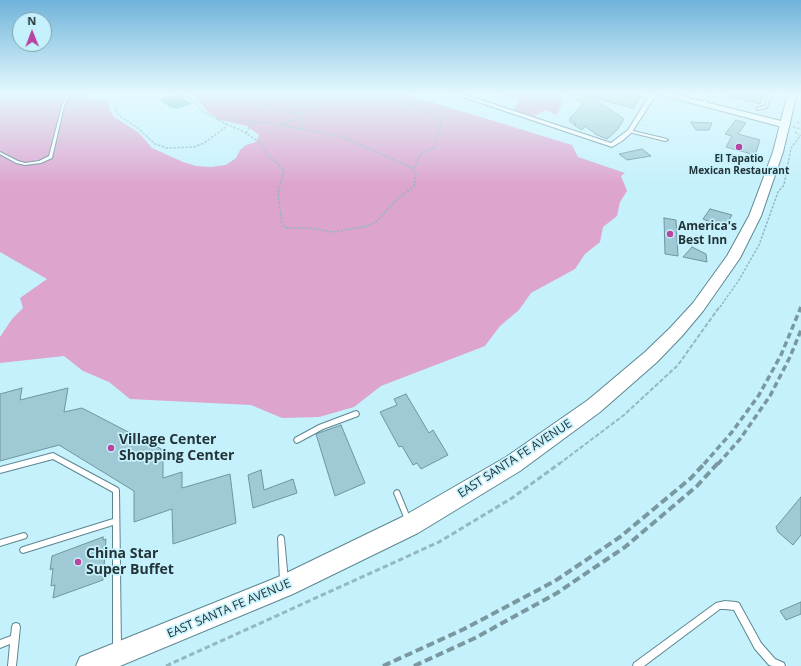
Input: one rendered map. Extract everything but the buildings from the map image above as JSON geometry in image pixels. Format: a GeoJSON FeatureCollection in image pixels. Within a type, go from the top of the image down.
{"type":"FeatureCollection","features":[{"type":"Feature","properties":{"kind":"main road","name":"EAST SANTA FE AVENUE"},"geometry":{"type":"LineString","coordinates":[[89,666],[285,586],[410,525],[507,468],[560,431],[623,381],[676,332],[716,284],[747,233],[791,126]]}},
{"type":"Feature","properties":{"kind":"street"},"geometry":{"type":"LineString","coordinates":[[548,124],[612,145],[630,131],[634,124]]}},
{"type":"Feature","properties":{"kind":"street"},"geometry":{"type":"LineString","coordinates":[[783,124],[791,126]]}},
{"type":"Feature","properties":{"kind":"lane"},"geometry":{"type":"LineString","coordinates":[[0,153],[17,162],[25,164],[42,162],[51,157],[59,124]]}},
{"type":"Feature","properties":{"kind":"lane"},"geometry":{"type":"LineString","coordinates":[[630,131],[666,140]]}},
{"type":"Feature","properties":{"kind":"lane"},"geometry":{"type":"LineString","coordinates":[[297,440],[321,427],[356,414]]}},
{"type":"Feature","properties":{"kind":"lane"},"geometry":{"type":"LineString","coordinates":[[0,470],[53,456],[116,490],[117,655]]}},
{"type":"Feature","properties":{"kind":"lane"},"geometry":{"type":"LineString","coordinates":[[397,493],[410,525]]}},
{"type":"Feature","properties":{"kind":"lane"},"geometry":{"type":"LineString","coordinates":[[23,550],[116,521]]}},
{"type":"Feature","properties":{"kind":"lane"},"geometry":{"type":"LineString","coordinates":[[0,543],[24,536]]}},
{"type":"Feature","properties":{"kind":"lane"},"geometry":{"type":"LineString","coordinates":[[280,538],[285,586]]}},
{"type":"Feature","properties":{"kind":"lane"},"geometry":{"type":"LineString","coordinates":[[637,666],[719,606],[725,605],[736,606],[758,646],[772,662],[781,666]]}},
{"type":"Feature","properties":{"kind":"lane"},"geometry":{"type":"LineString","coordinates":[[12,666],[16,627]]}},
{"type":"Feature","properties":{"kind":"lane"},"geometry":{"type":"LineString","coordinates":[[0,644],[14,639]]}},
{"type":"Feature","properties":{"kind":"path"},"geometry":{"type":"LineString","coordinates":[[132,124],[155,144],[167,148],[194,147],[204,143],[226,127],[226,124]]}},
{"type":"Feature","properties":{"kind":"path"},"geometry":{"type":"LineString","coordinates":[[226,124],[246,133],[261,144],[267,154],[284,170],[278,193],[282,215],[282,225],[287,228],[312,228],[333,232],[373,224],[394,202],[414,186],[416,174],[414,170],[420,154],[436,147],[435,139],[441,124]]}},
{"type":"Feature","properties":{"kind":"path"},"geometry":{"type":"LineString","coordinates":[[246,133],[250,126],[256,124]]}},
{"type":"Feature","properties":{"kind":"path"},"geometry":{"type":"LineString","coordinates":[[276,124],[347,138],[414,170]]}},
{"type":"Feature","properties":{"kind":"path"},"geometry":{"type":"LineString","coordinates":[[302,124],[303,129]]}},
{"type":"Feature","properties":{"kind":"path"},"geometry":{"type":"LineString","coordinates":[[791,126],[801,129]]}},
{"type":"Feature","properties":{"kind":"path"},"geometry":{"type":"LineString","coordinates":[[795,132],[799,136]]}},
{"type":"Feature","properties":{"kind":"shaded area"},"geometry":{"type":"Polygon","coordinates":[[[0,124],[125,124],[139,133],[152,148],[183,162],[196,166],[211,167],[226,165],[236,158],[240,150],[246,145],[256,142],[259,135],[247,126],[238,124],[504,124],[572,145],[578,157],[625,173],[621,176],[627,191],[620,202],[617,216],[603,227],[600,242],[585,254],[575,269],[531,293],[519,310],[500,326],[485,346],[381,386],[354,407],[319,417],[282,418],[251,405],[130,399],[109,382],[83,371],[64,356],[0,363],[0,337],[12,319],[23,308],[20,298],[47,279],[0,252],[0,124]]]}},
{"type":"Feature","properties":{"kind":"railway"},"geometry":{"type":"LineString","coordinates":[[704,464],[732,432],[759,395],[781,355],[801,307]]}},
{"type":"Feature","properties":{"kind":"railway"},"geometry":{"type":"LineString","coordinates":[[718,464],[740,439],[770,396],[790,357],[801,330]]}},
{"type":"Feature","properties":{"kind":"railway"},"geometry":{"type":"LineString","coordinates":[[383,666],[464,629],[555,581],[620,537],[691,478],[705,463]]}},
{"type":"Feature","properties":{"kind":"railway"},"geometry":{"type":"LineString","coordinates":[[414,666],[475,638],[557,593],[625,547],[697,486],[718,463]]}},
{"type":"Feature","properties":{"kind":"place","name":"El Tapatio Mexican Restaurant"},"geometry":{"type":"Point","coordinates":[739,147]}},
{"type":"Feature","properties":{"kind":"place","name":"America's Best Inn"},"geometry":{"type":"Point","coordinates":[670,234]}},
{"type":"Feature","properties":{"kind":"place","name":"Village Center Shopping Center"},"geometry":{"type":"Point","coordinates":[111,448]}},
{"type":"Feature","properties":{"kind":"place","name":"China Star Super Buffet"},"geometry":{"type":"Point","coordinates":[78,562]}}]}
